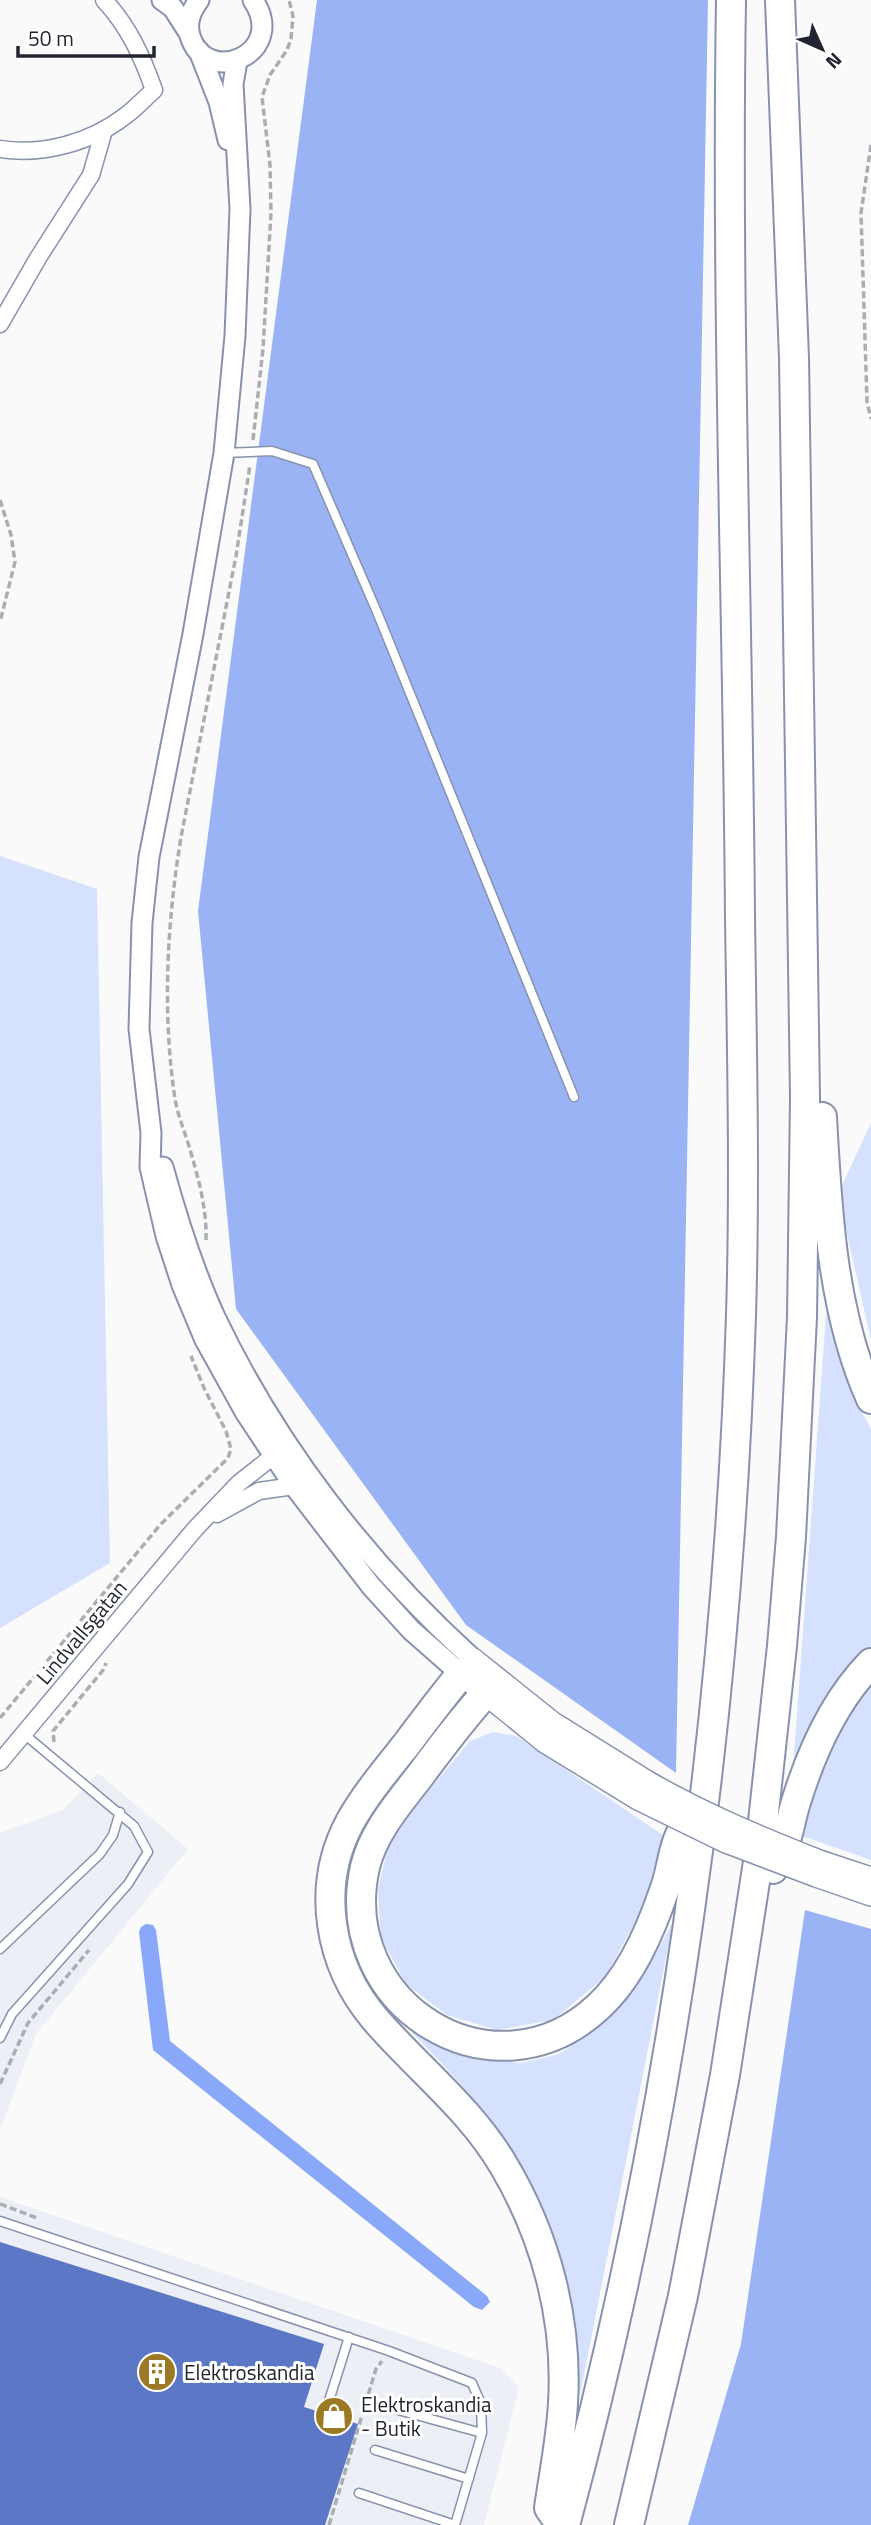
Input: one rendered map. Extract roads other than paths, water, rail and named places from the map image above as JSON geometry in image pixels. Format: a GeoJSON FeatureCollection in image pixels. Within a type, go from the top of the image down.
{"type":"FeatureCollection","features":[{"type":"Feature","properties":{"kind":"highway"},"geometry":{"type":"LineString","coordinates":[[563,2525],[599,2389],[645,2177],[683,1964],[721,1640],[732,1491],[743,1221],[743,1044],[730,172],[731,0]]}},
{"type":"Feature","properties":{"kind":"highway"},"geometry":{"type":"LineString","coordinates":[[629,2525],[700,2214],[726,2075],[753,1897],[782,1646],[799,1399],[805,1112],[801,797],[794,358],[780,1]]}},
{"type":"Feature","properties":{"kind":"highway"},"geometry":{"type":"LineString","coordinates":[[801,797],[813,1018],[822,1098],[828,1207],[845,1315],[859,1368],[871,1399]]}},
{"type":"Feature","properties":{"kind":"highway"},"geometry":{"type":"LineString","coordinates":[[753,1897],[781,1858],[799,1793],[819,1742],[846,1694],[871,1663]]}},
{"type":"Feature","properties":{"kind":"highway"},"geometry":{"type":"LineString","coordinates":[[467,1666],[370,1791],[349,1824],[339,1848],[333,1874],[330,1900],[332,1926],[337,1952],[360,2000],[376,2021],[453,2098],[480,2130],[517,2188],[539,2238],[554,2292],[562,2346],[561,2429],[549,2508],[563,2525]]}},
{"type":"Feature","properties":{"kind":"highway"},"geometry":{"type":"LineString","coordinates":[[491,1687],[437,1752],[391,1814],[376,1838],[366,1864],[360,1892],[361,1920],[367,1948],[379,1974],[395,1997],[440,2031],[495,2045],[523,2043],[551,2037],[576,2024],[598,2007],[617,1986],[645,1938],[666,1887],[680,1834],[701,1809]]}},
{"type":"Feature","properties":{"kind":"main road"},"geometry":{"type":"LineString","coordinates":[[467,1666],[491,1687],[553,1723],[642,1790],[691,1807],[871,1895]]}},
{"type":"Feature","properties":{"kind":"main road"},"geometry":{"type":"LineString","coordinates":[[819,1869],[871,1878]]}},
{"type":"Feature","properties":{"kind":"street"},"geometry":{"type":"LineString","coordinates":[[0,149],[17,152],[44,150],[78,141],[125,117],[154,90],[131,34],[104,0]]}},
{"type":"Feature","properties":{"kind":"street"},"geometry":{"type":"LineString","coordinates":[[162,0],[173,8],[199,51],[219,102],[239,174]]}},
{"type":"Feature","properties":{"kind":"street"},"geometry":{"type":"LineString","coordinates":[[189,33],[189,21],[198,0]]}},
{"type":"Feature","properties":{"kind":"street"},"geometry":{"type":"LineString","coordinates":[[199,51],[216,61],[237,61],[250,53],[260,40],[263,25],[257,3]]}},
{"type":"Feature","properties":{"kind":"street"},"geometry":{"type":"LineString","coordinates":[[237,61],[233,84],[239,174],[235,336],[224,453],[193,634],[149,857],[141,950],[139,1029],[151,1133],[176,1214],[215,1317],[281,1450],[294,1486],[371,1586],[411,1630],[467,1666]]}},
{"type":"Feature","properties":{"kind":"street"},"geometry":{"type":"LineString","coordinates":[[0,324],[91,175],[104,130]]}},
{"type":"Feature","properties":{"kind":"street"},"geometry":{"type":"LineString","coordinates":[[281,1450],[467,1666]]}},
{"type":"Feature","properties":{"kind":"street","name":"Lindvallsgatan"},"geometry":{"type":"LineString","coordinates":[[0,1762],[195,1529],[239,1483],[281,1450]]}},
{"type":"Feature","properties":{"kind":"street","name":"Lindvallsgatan"},"geometry":{"type":"LineString","coordinates":[[195,1529],[259,1491],[294,1486]]}},
{"type":"Feature","properties":{"kind":"lane"},"geometry":{"type":"LineString","coordinates":[[224,453],[272,451],[313,464],[377,612],[574,1097]]}},
{"type":"Feature","properties":{"kind":"lane"},"geometry":{"type":"LineString","coordinates":[[0,2038],[12,2014],[128,1884],[148,1852],[134,1826],[120,1812],[24,1734]]}},
{"type":"Feature","properties":{"kind":"lane"},"geometry":{"type":"LineString","coordinates":[[0,1950],[100,1854],[113,1835],[120,1812]]}},
{"type":"Feature","properties":{"kind":"lane"},"geometry":{"type":"LineString","coordinates":[[0,2221],[349,2337],[472,2383],[481,2404],[482,2433],[455,2525],[359,2493]]}},
{"type":"Feature","properties":{"kind":"lane"},"geometry":{"type":"LineString","coordinates":[[328,2404],[349,2337]]}},
{"type":"Feature","properties":{"kind":"lane"},"geometry":{"type":"LineString","coordinates":[[387,2407],[482,2433]]}},
{"type":"Feature","properties":{"kind":"lane"},"geometry":{"type":"LineString","coordinates":[[375,2450],[469,2479]]}},
{"type":"Feature","properties":{"kind":"place","name":"Elektroskandia"},"geometry":{"type":"Point","coordinates":[157,2372]}},
{"type":"Feature","properties":{"kind":"place","name":"Elektroskandia - Butik"},"geometry":{"type":"Point","coordinates":[334,2416]}}]}
